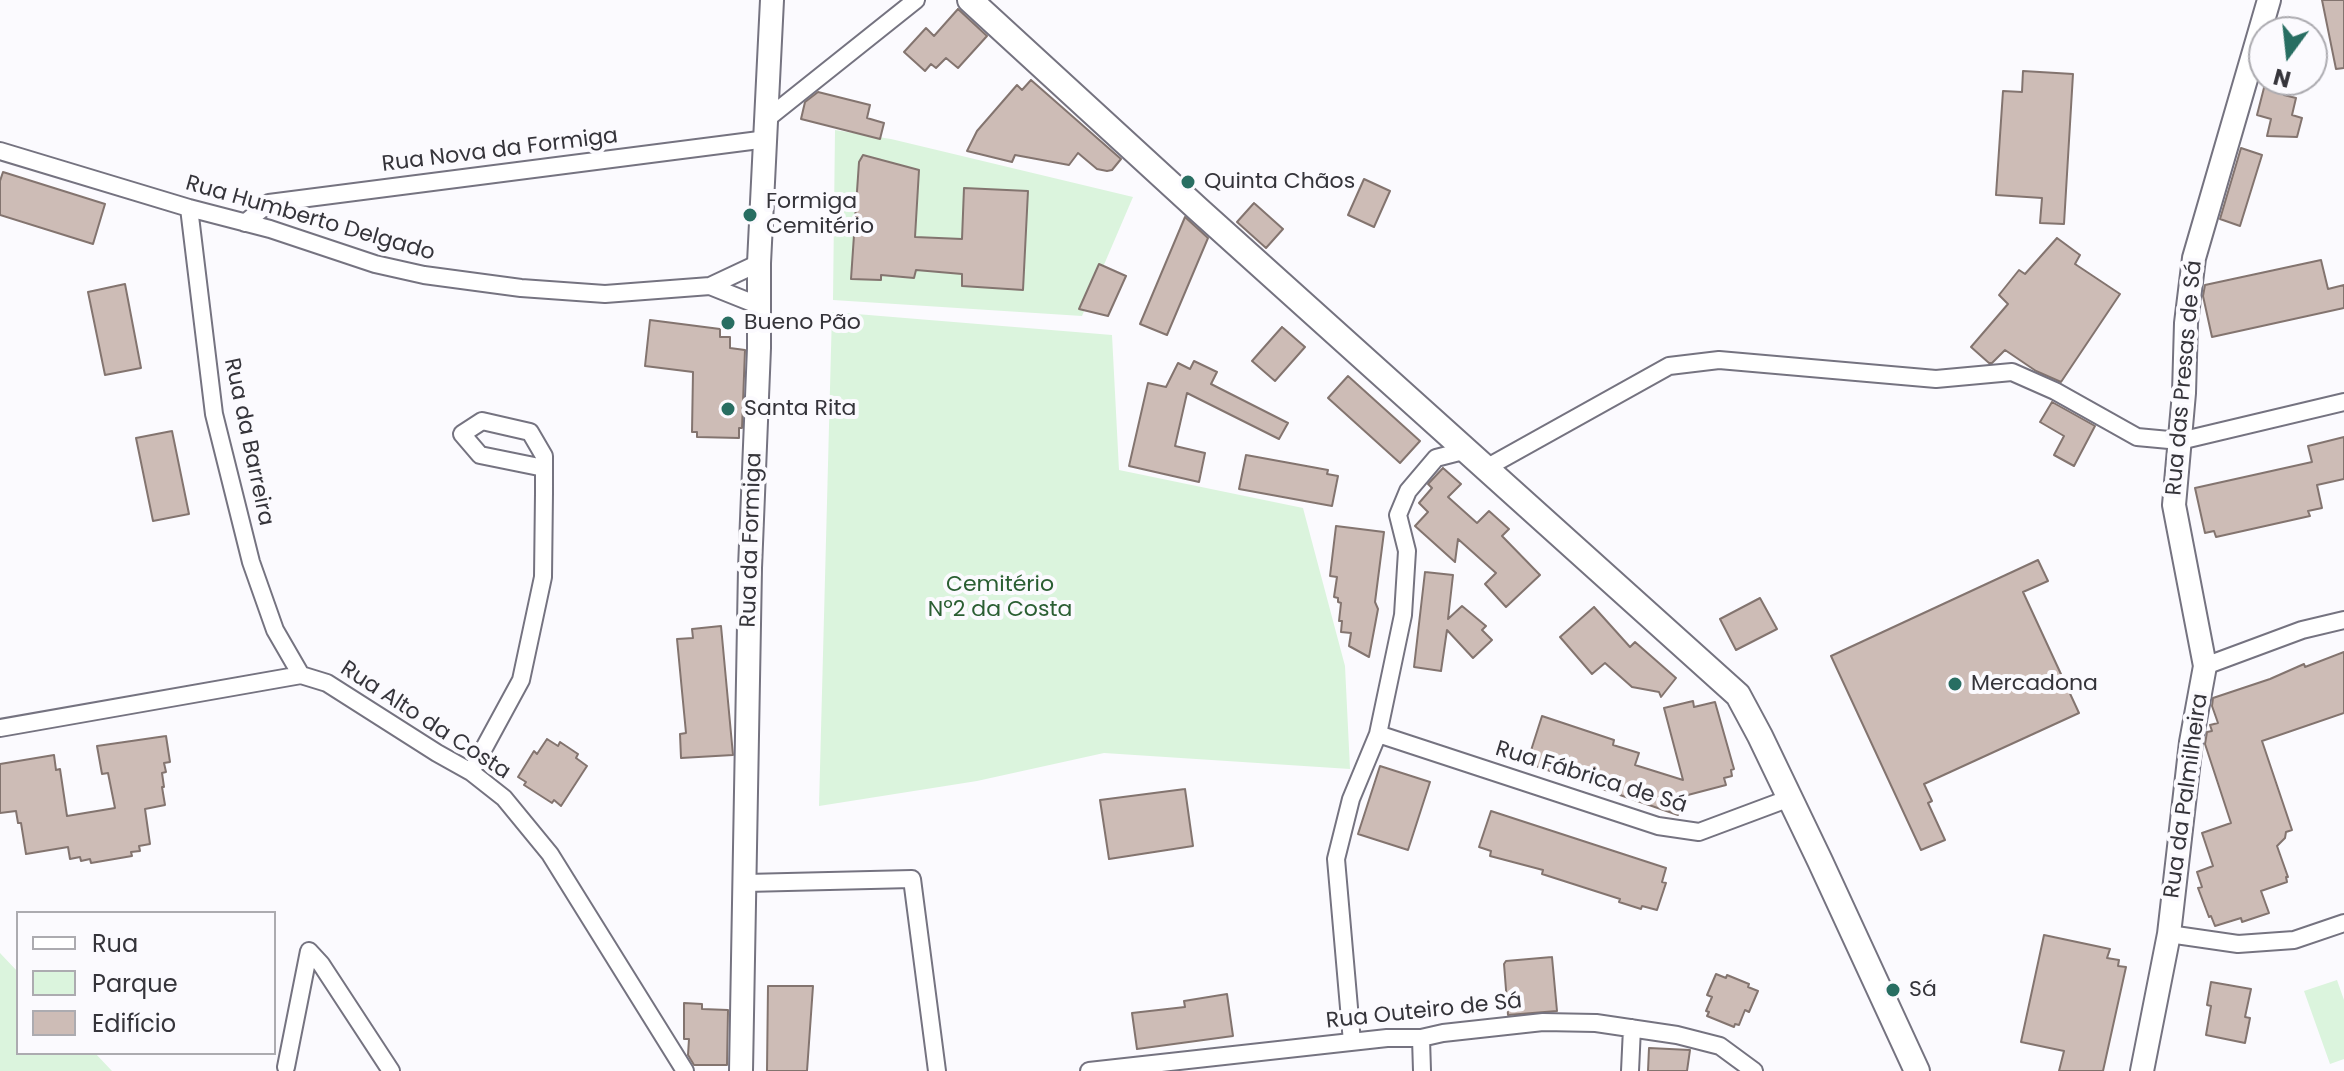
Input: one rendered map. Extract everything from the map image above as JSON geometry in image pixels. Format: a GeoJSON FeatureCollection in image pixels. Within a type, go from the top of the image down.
{"type":"FeatureCollection","features":[{"type":"Feature","properties":{"kind":"main road"},"geometry":{"type":"LineString","coordinates":[[970,0],[1738,695],[1790,798],[1917,1071]]}},
{"type":"Feature","properties":{"kind":"street"},"geometry":{"type":"LineString","coordinates":[[767,128],[916,0]]}},
{"type":"Feature","properties":{"kind":"street","name":"Rua das Presas de Sá"},"geometry":{"type":"LineString","coordinates":[[2205,666],[2174,505],[2184,393],[2186,323],[2194,258],[2269,0]]}},
{"type":"Feature","properties":{"kind":"street","name":"Rua da Formiga"},"geometry":{"type":"LineString","coordinates":[[741,1071],[759,263],[772,3]]}},
{"type":"Feature","properties":{"kind":"street","name":"Rua Nova da Formiga"},"geometry":{"type":"LineString","coordinates":[[245,223],[269,203],[767,128]]}},
{"type":"Feature","properties":{"kind":"street","name":"Rua Humberto Delgado"},"geometry":{"type":"LineString","coordinates":[[0,151],[375,264],[424,275],[521,288],[605,294],[710,286],[759,263]]}},
{"type":"Feature","properties":{"kind":"street","name":"Rua da Barreira"},"geometry":{"type":"LineString","coordinates":[[189,208],[214,414],[251,562],[275,630],[301,675]]}},
{"type":"Feature","properties":{"kind":"street","name":"Rua Humberto Delgado"},"geometry":{"type":"LineString","coordinates":[[710,286],[760,306]]}},
{"type":"Feature","properties":{"kind":"street"},"geometry":{"type":"LineString","coordinates":[[1486,468],[1669,366],[1719,360],[1936,379],[2012,372],[2055,391],[2137,437],[2180,441],[2344,402]]}},
{"type":"Feature","properties":{"kind":"street"},"geometry":{"type":"LineString","coordinates":[[471,772],[521,680],[543,577],[544,468],[544,456],[530,432],[482,421],[462,434],[480,455],[544,468]]}},
{"type":"Feature","properties":{"kind":"street"},"geometry":{"type":"LineString","coordinates":[[1352,1042],[1336,859],[1351,799],[1378,734],[1403,615],[1407,551],[1398,515],[1408,491],[1436,458],[1467,450]]}},
{"type":"Feature","properties":{"kind":"street","name":"Rua da Palmilheira"},"geometry":{"type":"LineString","coordinates":[[2142,1071],[2169,934],[2191,742],[2205,666],[2302,630],[2344,620]]}},
{"type":"Feature","properties":{"kind":"street"},"geometry":{"type":"LineString","coordinates":[[0,728],[301,675]]}},
{"type":"Feature","properties":{"kind":"street","name":"Rua Alto da Costa"},"geometry":{"type":"LineString","coordinates":[[301,675],[327,683],[471,772],[504,798],[550,854],[685,1071]]}},
{"type":"Feature","properties":{"kind":"street","name":"Rua Fábrica de Sá"},"geometry":{"type":"LineString","coordinates":[[1378,734],[1658,826],[1699,832],[1790,798]]}},
{"type":"Feature","properties":{"kind":"street"},"geometry":{"type":"LineString","coordinates":[[746,883],[912,879],[937,1071]]}},
{"type":"Feature","properties":{"kind":"street"},"geometry":{"type":"LineString","coordinates":[[2169,934],[2238,944],[2294,940],[2344,923]]}},
{"type":"Feature","properties":{"kind":"street"},"geometry":{"type":"LineString","coordinates":[[286,1067],[309,951],[321,964],[391,1071]]}},
{"type":"Feature","properties":{"kind":"street","name":"Rua Outeiro de Sá"},"geometry":{"type":"LineString","coordinates":[[1089,1071],[1387,1038],[1421,1038],[1543,1022],[1596,1023],[1677,1035],[1720,1046],[1754,1071]]}},
{"type":"Feature","properties":{"kind":"street"},"geometry":{"type":"LineString","coordinates":[[1630,1071],[1632,1028]]}},
{"type":"Feature","properties":{"kind":"street"},"geometry":{"type":"LineString","coordinates":[[1421,1038],[1422,1071]]}},
{"type":"Feature","properties":{"kind":"green space"},"geometry":{"type":"Polygon","coordinates":[[[835,130],[891,139],[1133,197],[1082,316],[833,300],[835,130]]]}},
{"type":"Feature","properties":{"kind":"green space","name":"Cemitério Nº2 da Costa"},"geometry":{"type":"Polygon","coordinates":[[[832,312],[1112,335],[1119,470],[1303,508],[1345,666],[1350,769],[1104,753],[977,781],[819,806],[832,312]]]}},
{"type":"Feature","properties":{"kind":"green space"},"geometry":{"type":"Polygon","coordinates":[[[0,953],[16,970],[16,1055],[97,1055],[112,1071],[0,1071],[0,953]]]}},
{"type":"Feature","properties":{"kind":"green space"},"geometry":{"type":"Polygon","coordinates":[[[2337,980],[2344,1000],[2344,1059],[2330,1064],[2304,991],[2337,980]]]}},
{"type":"Feature","properties":{"kind":"building"},"geometry":{"type":"Polygon","coordinates":[[[2322,0],[2344,0],[2344,68],[2336,69],[2328,16],[2325,16],[2322,0]]]}},
{"type":"Feature","properties":{"kind":"building"},"geometry":{"type":"Polygon","coordinates":[[[958,9],[987,36],[958,68],[946,58],[936,68],[931,64],[925,71],[904,52],[926,28],[934,36],[958,9]]]}},
{"type":"Feature","properties":{"kind":"building"},"geometry":{"type":"Polygon","coordinates":[[[2023,71],[2073,74],[2064,224],[2040,223],[2042,198],[1996,195],[2003,91],[2022,92],[2023,71]]]}},
{"type":"Feature","properties":{"kind":"building"},"geometry":{"type":"Polygon","coordinates":[[[1031,80],[1121,159],[1112,170],[1097,169],[1078,153],[1069,165],[1015,155],[1012,162],[967,151],[977,131],[1017,85],[1022,90],[1031,80]]]}},
{"type":"Feature","properties":{"kind":"building"},"geometry":{"type":"Polygon","coordinates":[[[818,92],[870,105],[867,118],[884,123],[880,139],[801,119],[805,102],[818,92]]]}},
{"type":"Feature","properties":{"kind":"building"},"geometry":{"type":"Polygon","coordinates":[[[2262,96],[2296,98],[2292,115],[2302,118],[2297,137],[2267,136],[2271,119],[2257,115],[2262,96]]]}},
{"type":"Feature","properties":{"kind":"building"},"geometry":{"type":"Polygon","coordinates":[[[2241,148],[2262,155],[2240,226],[2220,219],[2241,148]]]}},
{"type":"Feature","properties":{"kind":"building"},"geometry":{"type":"Polygon","coordinates":[[[863,155],[919,170],[915,237],[962,239],[964,188],[1028,191],[1023,290],[962,286],[962,274],[916,270],[914,278],[881,275],[881,280],[851,279],[859,162],[863,155]]]}},
{"type":"Feature","properties":{"kind":"building"},"geometry":{"type":"Polygon","coordinates":[[[3,172],[105,204],[93,244],[0,215],[3,172]]]}},
{"type":"Feature","properties":{"kind":"building"},"geometry":{"type":"Polygon","coordinates":[[[1364,179],[1390,191],[1374,227],[1348,215],[1364,179]]]}},
{"type":"Feature","properties":{"kind":"building"},"geometry":{"type":"Polygon","coordinates":[[[1254,203],[1283,229],[1266,248],[1237,222],[1254,203]]]}},
{"type":"Feature","properties":{"kind":"building"},"geometry":{"type":"Polygon","coordinates":[[[1185,217],[1208,238],[1167,335],[1140,324],[1185,217]]]}},
{"type":"Feature","properties":{"kind":"building"},"geometry":{"type":"Polygon","coordinates":[[[2057,238],[2080,255],[2075,264],[2120,294],[2061,382],[2036,371],[2005,350],[1989,363],[1971,347],[2008,304],[1999,295],[2019,270],[2025,274],[2057,238]]]}},
{"type":"Feature","properties":{"kind":"building"},"geometry":{"type":"Polygon","coordinates":[[[2321,260],[2328,289],[2344,285],[2344,308],[2212,337],[2203,296],[2205,285],[2321,260]]]}},
{"type":"Feature","properties":{"kind":"building"},"geometry":{"type":"Polygon","coordinates":[[[1099,264],[1126,276],[1108,316],[1079,309],[1099,264]]]}},
{"type":"Feature","properties":{"kind":"building"},"geometry":{"type":"Polygon","coordinates":[[[125,284],[141,368],[105,375],[88,292],[125,284]]]}},
{"type":"Feature","properties":{"kind":"building"},"geometry":{"type":"Polygon","coordinates":[[[650,320],[720,329],[720,337],[730,337],[730,348],[745,350],[739,438],[697,437],[697,432],[692,432],[693,372],[645,366],[650,320]]]}},
{"type":"Feature","properties":{"kind":"building"},"geometry":{"type":"Polygon","coordinates":[[[1282,327],[1305,347],[1275,381],[1252,361],[1282,327]]]}},
{"type":"Feature","properties":{"kind":"building"},"geometry":{"type":"Polygon","coordinates":[[[1194,361],[1217,372],[1211,384],[1288,423],[1279,439],[1187,393],[1175,446],[1205,453],[1199,482],[1129,466],[1148,383],[1166,387],[1178,363],[1190,369],[1194,361]]]}},
{"type":"Feature","properties":{"kind":"building"},"geometry":{"type":"Polygon","coordinates":[[[1348,376],[1420,441],[1400,463],[1328,398],[1348,376]]]}},
{"type":"Feature","properties":{"kind":"building"},"geometry":{"type":"Polygon","coordinates":[[[2052,402],[2095,426],[2074,466],[2054,455],[2064,436],[2040,422],[2052,402]]]}},
{"type":"Feature","properties":{"kind":"building"},"geometry":{"type":"Polygon","coordinates":[[[172,431],[189,514],[153,521],[136,438],[172,431]]]}},
{"type":"Feature","properties":{"kind":"building"},"geometry":{"type":"Polygon","coordinates":[[[2344,437],[2344,479],[2317,485],[2322,508],[2308,511],[2310,516],[2216,537],[2214,531],[2205,533],[2195,488],[2312,462],[2308,446],[2344,437]]]}},
{"type":"Feature","properties":{"kind":"building"},"geometry":{"type":"Polygon","coordinates":[[[1246,455],[1328,470],[1327,474],[1338,476],[1332,506],[1239,489],[1246,455]]]}},
{"type":"Feature","properties":{"kind":"building"},"geometry":{"type":"Polygon","coordinates":[[[1443,468],[1461,484],[1448,497],[1477,523],[1489,511],[1509,529],[1502,536],[1540,575],[1506,607],[1485,584],[1496,573],[1458,539],[1455,562],[1415,526],[1428,512],[1419,503],[1432,488],[1428,484],[1443,468]]]}},
{"type":"Feature","properties":{"kind":"building"},"geometry":{"type":"Polygon","coordinates":[[[1336,526],[1384,532],[1375,602],[1378,609],[1369,657],[1349,646],[1351,633],[1341,632],[1341,603],[1334,597],[1337,577],[1330,576],[1336,526]]]}},
{"type":"Feature","properties":{"kind":"building","name":"Mercadona"},"geometry":{"type":"Polygon","coordinates":[[[2038,560],[2048,581],[2023,592],[2079,713],[1924,784],[1932,801],[1928,803],[1945,840],[1921,850],[1831,656],[2038,560]]]}},
{"type":"Feature","properties":{"kind":"building"},"geometry":{"type":"Polygon","coordinates":[[[1425,572],[1453,575],[1448,619],[1462,606],[1486,626],[1482,630],[1492,640],[1473,658],[1447,630],[1441,671],[1414,667],[1425,572]]]}},
{"type":"Feature","properties":{"kind":"building"},"geometry":{"type":"Polygon","coordinates":[[[1760,598],[1777,629],[1736,650],[1720,619],[1760,598]]]}},
{"type":"Feature","properties":{"kind":"building"},"geometry":{"type":"Polygon","coordinates":[[[1594,607],[1630,647],[1635,642],[1676,678],[1661,697],[1659,692],[1632,687],[1605,663],[1592,674],[1560,637],[1594,607]]]}},
{"type":"Feature","properties":{"kind":"building"},"geometry":{"type":"Polygon","coordinates":[[[721,626],[733,755],[681,758],[680,734],[686,733],[677,639],[693,638],[692,629],[721,626]]]}},
{"type":"Feature","properties":{"kind":"building"},"geometry":{"type":"Polygon","coordinates":[[[2344,652],[2344,713],[2262,741],[2292,830],[2286,832],[2285,838],[2277,846],[2287,882],[2261,891],[2269,913],[2242,922],[2241,918],[2215,926],[2198,888],[2202,887],[2197,872],[2213,866],[2202,833],[2231,823],[2205,744],[2207,732],[2212,731],[2210,725],[2218,723],[2212,706],[2213,698],[2344,652]]]}},
{"type":"Feature","properties":{"kind":"building"},"geometry":{"type":"Polygon","coordinates":[[[1693,701],[1694,707],[1715,702],[1734,769],[1731,770],[1732,776],[1724,778],[1726,785],[1684,796],[1678,815],[1527,763],[1542,716],[1614,740],[1613,745],[1639,753],[1635,765],[1683,780],[1664,708],[1693,701]]]}},
{"type":"Feature","properties":{"kind":"building"},"geometry":{"type":"Polygon","coordinates":[[[166,736],[170,762],[164,763],[166,772],[162,773],[165,805],[145,809],[150,844],[139,846],[140,851],[131,852],[132,856],[91,863],[90,859],[81,861],[80,857],[70,859],[68,847],[26,854],[16,811],[0,813],[0,764],[54,755],[56,770],[60,769],[67,816],[115,808],[108,773],[102,774],[97,746],[166,736]]]}},
{"type":"Feature","properties":{"kind":"building"},"geometry":{"type":"Polygon","coordinates":[[[547,739],[558,746],[560,742],[578,754],[576,758],[587,766],[561,806],[524,785],[526,782],[518,777],[534,751],[537,754],[547,739]]]}},
{"type":"Feature","properties":{"kind":"building"},"geometry":{"type":"Polygon","coordinates":[[[1380,766],[1430,782],[1408,850],[1358,834],[1380,766]]]}},
{"type":"Feature","properties":{"kind":"building"},"geometry":{"type":"Polygon","coordinates":[[[1185,789],[1193,846],[1109,859],[1100,800],[1185,789]]]}},
{"type":"Feature","properties":{"kind":"building"},"geometry":{"type":"Polygon","coordinates":[[[1491,811],[1666,868],[1662,882],[1666,883],[1657,910],[1619,902],[1620,899],[1542,874],[1543,870],[1490,856],[1491,851],[1479,847],[1491,811]]]}},
{"type":"Feature","properties":{"kind":"building"},"geometry":{"type":"Polygon","coordinates":[[[2044,935],[2110,949],[2107,958],[2119,960],[2118,966],[2126,967],[2103,1071],[2059,1071],[2064,1051],[2021,1042],[2044,935]]]}},
{"type":"Feature","properties":{"kind":"building"},"geometry":{"type":"Polygon","coordinates":[[[1552,957],[1557,1011],[1508,1015],[1506,961],[1552,957]]]}},
{"type":"Feature","properties":{"kind":"building"},"geometry":{"type":"Polygon","coordinates":[[[1716,974],[1726,978],[1727,975],[1758,991],[1749,1012],[1745,1010],[1739,1025],[1735,1024],[1734,1027],[1707,1016],[1712,997],[1707,995],[1716,974]]]}},
{"type":"Feature","properties":{"kind":"building"},"geometry":{"type":"Polygon","coordinates":[[[2211,982],[2251,989],[2245,1017],[2250,1018],[2245,1043],[2206,1035],[2211,982]]]}},
{"type":"Feature","properties":{"kind":"building"},"geometry":{"type":"Polygon","coordinates":[[[768,986],[813,986],[807,1071],[767,1071],[768,986]]]}},
{"type":"Feature","properties":{"kind":"building"},"geometry":{"type":"Polygon","coordinates":[[[1227,994],[1233,1036],[1137,1049],[1132,1013],[1185,1007],[1184,1001],[1227,994]]]}},
{"type":"Feature","properties":{"kind":"building"},"geometry":{"type":"Polygon","coordinates":[[[684,1003],[702,1004],[702,1009],[728,1010],[727,1065],[694,1065],[688,1055],[689,1039],[684,1039],[684,1003]]]}},
{"type":"Feature","properties":{"kind":"building"},"geometry":{"type":"Polygon","coordinates":[[[1649,1048],[1690,1050],[1687,1071],[1648,1071],[1649,1048]]]}},
{"type":"Feature","properties":{"kind":"place","name":"Quinta Chãos"},"geometry":{"type":"Point","coordinates":[1188,182]}},
{"type":"Feature","properties":{"kind":"place","name":"Formiga Cemitério"},"geometry":{"type":"Point","coordinates":[750,215]}},
{"type":"Feature","properties":{"kind":"place","name":"Bueno Pão"},"geometry":{"type":"Point","coordinates":[728,323]}},
{"type":"Feature","properties":{"kind":"place","name":"Santa Rita"},"geometry":{"type":"Point","coordinates":[728,409]}},
{"type":"Feature","properties":{"kind":"place","name":"Mercadona"},"geometry":{"type":"Point","coordinates":[1955,684]}},
{"type":"Feature","properties":{"kind":"place","name":"Sá"},"geometry":{"type":"Point","coordinates":[1893,990]}}]}
